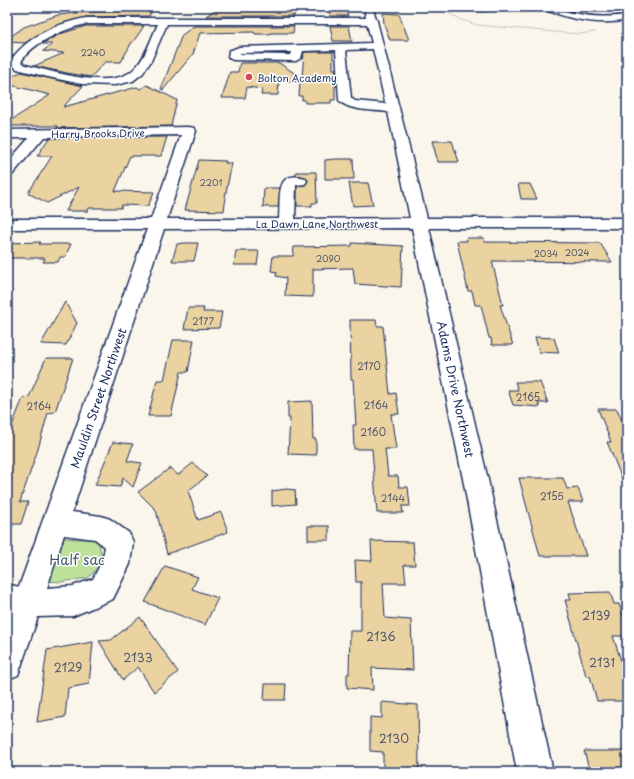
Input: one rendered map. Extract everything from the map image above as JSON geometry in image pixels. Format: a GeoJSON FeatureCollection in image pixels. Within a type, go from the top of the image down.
{"type":"FeatureCollection","features":[{"type":"Feature","properties":{"kind":"street"},"geometry":{"type":"LineString","coordinates":[[469,7],[494,7]]}},
{"type":"Feature","properties":{"kind":"street"},"geometry":{"type":"LineString","coordinates":[[546,7],[588,19],[610,20],[625,18]]}},
{"type":"Feature","properties":{"kind":"street"},"geometry":{"type":"LineString","coordinates":[[164,21],[138,72],[119,80],[88,82],[21,67],[16,62],[16,60],[34,43],[61,26],[86,21],[164,21],[370,14]]}},
{"type":"Feature","properties":{"kind":"street","name":"Adams Drive Northwest"},"geometry":{"type":"LineString","coordinates":[[370,14],[420,223],[458,396],[535,772]]}},
{"type":"Feature","properties":{"kind":"street"},"geometry":{"type":"LineString","coordinates":[[236,58],[296,58],[298,50],[378,46]]}},
{"type":"Feature","properties":{"kind":"street"},"geometry":{"type":"LineString","coordinates":[[341,47],[345,100],[352,104],[374,108],[392,109]]}},
{"type":"Feature","properties":{"kind":"street","name":"Harry Brooks Drive"},"geometry":{"type":"LineString","coordinates":[[7,134],[39,135],[189,131]]}},
{"type":"Feature","properties":{"kind":"street","name":"Mauldin Street Northwest"},"geometry":{"type":"LineString","coordinates":[[7,664],[18,601],[56,522],[189,131]]}},
{"type":"Feature","properties":{"kind":"street"},"geometry":{"type":"LineString","coordinates":[[7,172],[39,135]]}},
{"type":"Feature","properties":{"kind":"street"},"geometry":{"type":"LineString","coordinates":[[288,223],[289,183],[291,181],[300,181]]}},
{"type":"Feature","properties":{"kind":"street","name":"La Dawn Lane Northwest"},"geometry":{"type":"LineString","coordinates":[[7,224],[627,223]]}},
{"type":"Feature","properties":{"kind":"street"},"geometry":{"type":"LineString","coordinates":[[18,601],[74,601],[104,589],[116,564],[119,542],[101,528],[56,522]]}},
{"type":"Feature","properties":{"kind":"path"},"geometry":{"type":"LineString","coordinates":[[436,7],[459,19],[477,25],[578,34],[599,31]]}},
{"type":"Feature","properties":{"kind":"green space","name":"Half sac"},"geometry":{"type":"Polygon","coordinates":[[[63,538],[98,540],[103,562],[88,578],[61,582],[47,581],[63,538]]]}},
{"type":"Feature","properties":{"kind":"building"},"geometry":{"type":"Polygon","coordinates":[[[294,9],[294,16],[206,16],[215,10],[294,9]]]}},
{"type":"Feature","properties":{"kind":"building"},"geometry":{"type":"Polygon","coordinates":[[[152,11],[149,16],[86,17],[54,26],[25,43],[7,42],[7,39],[24,27],[58,15],[86,12],[152,11]]]}},
{"type":"Feature","properties":{"kind":"building"},"geometry":{"type":"Polygon","coordinates":[[[330,11],[346,11],[348,16],[330,16],[330,11]]]}},
{"type":"Feature","properties":{"kind":"building"},"geometry":{"type":"Polygon","coordinates":[[[383,13],[399,14],[409,40],[390,40],[384,24],[383,13]]]}},
{"type":"Feature","properties":{"kind":"building"},"geometry":{"type":"Polygon","coordinates":[[[86,26],[144,26],[132,42],[121,62],[105,62],[91,77],[34,66],[64,53],[43,51],[53,44],[42,44],[60,34],[86,26]]]}},
{"type":"Feature","properties":{"kind":"building"},"geometry":{"type":"Polygon","coordinates":[[[194,26],[294,26],[293,33],[200,33],[193,54],[163,90],[161,89],[182,35],[194,26]]]}},
{"type":"Feature","properties":{"kind":"building"},"geometry":{"type":"Polygon","coordinates":[[[330,26],[349,26],[352,41],[333,41],[330,26]]]}},
{"type":"Feature","properties":{"kind":"building","name":"Bolton Academy"},"geometry":{"type":"Polygon","coordinates":[[[304,52],[333,52],[333,69],[336,69],[337,86],[335,86],[335,100],[331,100],[331,103],[305,103],[305,100],[302,100],[302,96],[299,96],[300,82],[279,80],[278,95],[261,95],[262,89],[247,87],[245,98],[222,98],[230,72],[238,72],[240,63],[279,63],[302,78],[304,52]]]}},
{"type":"Feature","properties":{"kind":"building"},"geometry":{"type":"Polygon","coordinates":[[[21,72],[83,86],[63,107],[137,87],[140,89],[147,85],[177,100],[171,126],[57,128],[58,126],[7,126],[7,123],[50,95],[7,84],[7,78],[21,72]]]}},
{"type":"Feature","properties":{"kind":"building"},"geometry":{"type":"Polygon","coordinates":[[[167,137],[161,156],[130,156],[115,191],[154,192],[148,206],[122,205],[121,208],[89,208],[88,211],[66,211],[79,187],[47,203],[28,193],[52,156],[37,156],[49,138],[167,137]]]}},
{"type":"Feature","properties":{"kind":"building"},"geometry":{"type":"Polygon","coordinates":[[[432,141],[452,141],[459,162],[438,162],[432,141]]]}},
{"type":"Feature","properties":{"kind":"building"},"geometry":{"type":"Polygon","coordinates":[[[353,159],[354,179],[325,179],[325,160],[353,159]]]}},
{"type":"Feature","properties":{"kind":"building"},"geometry":{"type":"Polygon","coordinates":[[[199,160],[226,161],[225,163],[232,163],[225,197],[224,211],[185,210],[199,160]]]}},
{"type":"Feature","properties":{"kind":"building"},"geometry":{"type":"Polygon","coordinates":[[[296,172],[316,172],[317,203],[312,203],[312,206],[297,206],[297,186],[305,185],[308,180],[305,177],[296,175],[296,172]]]}},
{"type":"Feature","properties":{"kind":"building"},"geometry":{"type":"Polygon","coordinates":[[[349,183],[368,183],[373,205],[353,206],[349,183]]]}},
{"type":"Feature","properties":{"kind":"building"},"geometry":{"type":"Polygon","coordinates":[[[518,184],[530,184],[537,199],[521,199],[518,184]]]}},
{"type":"Feature","properties":{"kind":"building"},"geometry":{"type":"Polygon","coordinates":[[[264,188],[280,188],[278,207],[263,207],[264,188]]]}},
{"type":"Feature","properties":{"kind":"building"},"geometry":{"type":"Polygon","coordinates":[[[466,238],[483,238],[485,242],[600,243],[612,262],[492,261],[503,305],[500,305],[513,345],[492,345],[481,305],[475,305],[472,291],[468,291],[457,241],[467,241],[466,238]]]}},
{"type":"Feature","properties":{"kind":"building"},"geometry":{"type":"Polygon","coordinates":[[[41,242],[39,244],[71,244],[65,257],[60,257],[58,262],[43,262],[45,258],[7,258],[7,243],[41,242]]]}},
{"type":"Feature","properties":{"kind":"building"},"geometry":{"type":"Polygon","coordinates":[[[198,243],[194,261],[172,261],[177,244],[198,243]]]}},
{"type":"Feature","properties":{"kind":"building"},"geometry":{"type":"Polygon","coordinates":[[[352,243],[403,246],[401,287],[355,284],[353,268],[313,269],[313,297],[285,296],[286,278],[276,276],[277,272],[271,271],[273,256],[293,256],[294,247],[352,246],[352,243]]]}},
{"type":"Feature","properties":{"kind":"building"},"geometry":{"type":"Polygon","coordinates":[[[236,251],[259,251],[257,265],[234,265],[236,251]]]}},
{"type":"Feature","properties":{"kind":"building"},"geometry":{"type":"Polygon","coordinates":[[[65,302],[77,323],[66,345],[41,344],[65,302]]]}},
{"type":"Feature","properties":{"kind":"building"},"geometry":{"type":"Polygon","coordinates":[[[188,308],[204,308],[203,312],[222,312],[219,328],[184,329],[188,308]]]}},
{"type":"Feature","properties":{"kind":"building"},"geometry":{"type":"Polygon","coordinates":[[[350,320],[376,320],[377,326],[383,326],[390,394],[396,393],[399,414],[391,414],[396,449],[385,449],[388,476],[398,476],[399,487],[408,487],[410,506],[402,506],[403,513],[377,513],[372,449],[354,449],[353,425],[356,425],[353,379],[351,379],[350,320]]]}},
{"type":"Feature","properties":{"kind":"building"},"geometry":{"type":"Polygon","coordinates":[[[535,337],[554,338],[559,353],[539,352],[535,337]]]}},
{"type":"Feature","properties":{"kind":"building"},"geometry":{"type":"Polygon","coordinates":[[[173,340],[194,340],[188,372],[181,372],[171,416],[148,416],[157,380],[164,380],[173,340]]]}},
{"type":"Feature","properties":{"kind":"building"},"geometry":{"type":"Polygon","coordinates":[[[46,358],[73,358],[55,412],[48,413],[38,449],[20,502],[28,502],[21,524],[13,524],[10,533],[7,533],[7,438],[23,398],[29,397],[46,358]]]}},
{"type":"Feature","properties":{"kind":"building"},"geometry":{"type":"Polygon","coordinates":[[[515,382],[540,382],[548,403],[538,403],[540,407],[513,405],[508,390],[518,390],[515,382]]]}},
{"type":"Feature","properties":{"kind":"building"},"geometry":{"type":"Polygon","coordinates":[[[312,401],[313,439],[316,439],[316,455],[288,454],[290,418],[288,418],[288,402],[312,401]]]}},
{"type":"Feature","properties":{"kind":"building"},"geometry":{"type":"Polygon","coordinates":[[[598,409],[617,409],[627,432],[627,491],[607,442],[611,442],[598,409]]]}},
{"type":"Feature","properties":{"kind":"building"},"geometry":{"type":"Polygon","coordinates":[[[113,442],[133,444],[127,461],[142,463],[133,487],[123,478],[120,487],[95,485],[113,442]]]}},
{"type":"Feature","properties":{"kind":"building"},"geometry":{"type":"Polygon","coordinates":[[[193,463],[207,476],[188,491],[198,520],[221,512],[228,532],[167,554],[156,510],[138,492],[170,468],[178,475],[193,463]]]}},
{"type":"Feature","properties":{"kind":"building"},"geometry":{"type":"Polygon","coordinates":[[[519,478],[563,478],[567,489],[578,488],[583,502],[568,502],[586,556],[540,556],[519,478]]]}},
{"type":"Feature","properties":{"kind":"building"},"geometry":{"type":"Polygon","coordinates":[[[287,489],[295,490],[296,504],[272,506],[272,491],[287,489]]]}},
{"type":"Feature","properties":{"kind":"building"},"geometry":{"type":"Polygon","coordinates":[[[308,526],[329,526],[329,540],[308,540],[308,526]]]}},
{"type":"Feature","properties":{"kind":"building"},"geometry":{"type":"Polygon","coordinates":[[[371,541],[413,542],[415,565],[404,565],[406,583],[383,583],[385,618],[411,620],[413,670],[372,668],[373,690],[347,688],[347,674],[349,674],[350,631],[361,631],[361,582],[356,582],[355,560],[372,561],[371,541]]]}},
{"type":"Feature","properties":{"kind":"building"},"geometry":{"type":"Polygon","coordinates":[[[165,566],[198,577],[192,589],[218,598],[205,625],[145,602],[165,566]]]}},
{"type":"Feature","properties":{"kind":"building"},"geometry":{"type":"Polygon","coordinates":[[[610,592],[614,604],[619,604],[627,627],[627,636],[613,636],[627,679],[627,701],[597,701],[590,676],[586,676],[565,600],[571,600],[569,593],[610,592]]]}},
{"type":"Feature","properties":{"kind":"building"},"geometry":{"type":"Polygon","coordinates":[[[140,617],[178,672],[154,692],[138,667],[123,680],[99,641],[111,640],[140,617]]]}},
{"type":"Feature","properties":{"kind":"building"},"geometry":{"type":"Polygon","coordinates":[[[93,642],[89,684],[68,688],[65,717],[37,722],[47,650],[93,642]]]}},
{"type":"Feature","properties":{"kind":"building"},"geometry":{"type":"Polygon","coordinates":[[[265,684],[286,684],[285,700],[264,700],[265,684]]]}},
{"type":"Feature","properties":{"kind":"building"},"geometry":{"type":"Polygon","coordinates":[[[382,702],[418,705],[419,771],[403,769],[403,772],[383,772],[383,752],[370,751],[370,717],[382,718],[382,702]]]}},
{"type":"Feature","properties":{"kind":"building"},"geometry":{"type":"Polygon","coordinates":[[[584,751],[627,751],[627,772],[590,772],[584,751]]]}},
{"type":"Feature","properties":{"kind":"place","name":"Bolton Academy"},"geometry":{"type":"Point","coordinates":[249,77]}}]}
